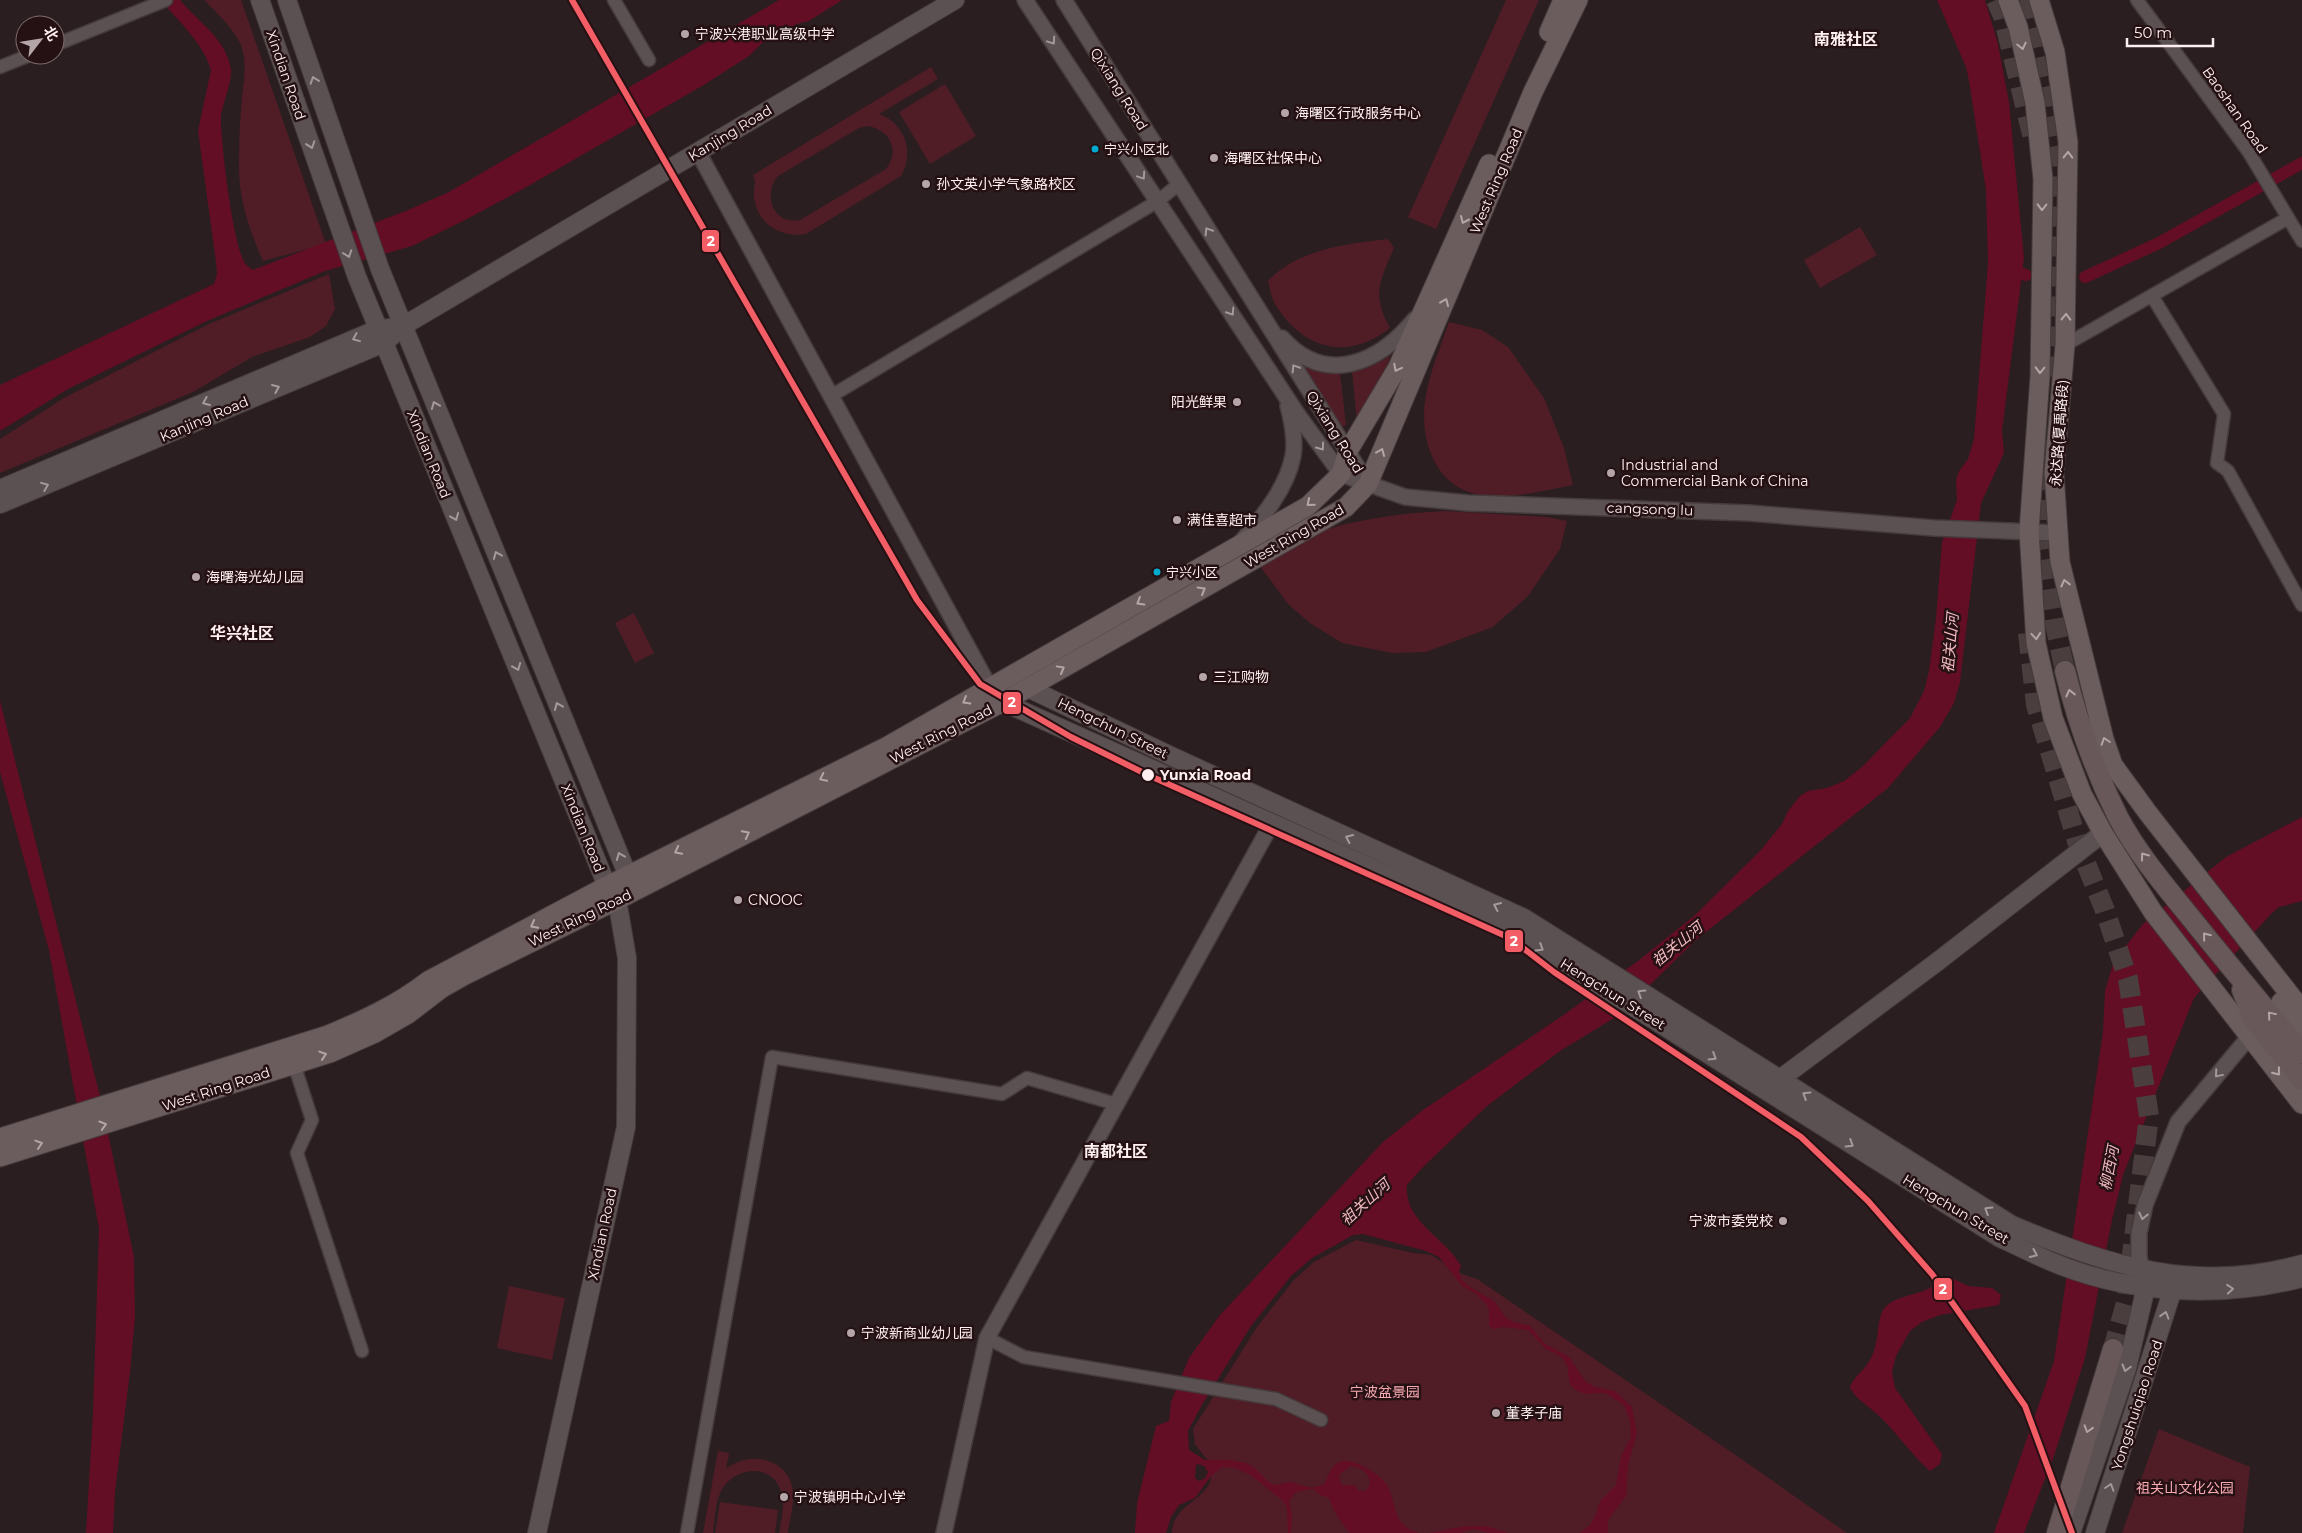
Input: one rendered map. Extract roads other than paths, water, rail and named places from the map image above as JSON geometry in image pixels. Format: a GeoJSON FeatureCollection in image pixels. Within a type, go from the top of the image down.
{"type":"FeatureCollection","features":[{"type":"Feature","properties":{"kind":"highway"},"geometry":{"type":"LineString","coordinates":[[2065,671],[2074,708],[2118,817],[2172,895],[2248,964],[2302,1053]]}},
{"type":"Feature","properties":{"kind":"highway"},"geometry":{"type":"LineString","coordinates":[[2248,964],[2254,1020],[2302,1080]]}},
{"type":"Feature","properties":{"kind":"highway"},"geometry":{"type":"LineString","coordinates":[[2056,1533],[2113,1349]]}},
{"type":"Feature","properties":{"kind":"main road","name":"Xindian Road"},"geometry":{"type":"LineString","coordinates":[[260,0],[357,277],[612,893],[627,958],[626,1127],[537,1533]]}},
{"type":"Feature","properties":{"kind":"main road","name":"Xindian Road"},"geometry":{"type":"LineString","coordinates":[[287,0],[380,269],[628,876]]}},
{"type":"Feature","properties":{"kind":"main road","name":"Kanjing Road"},"geometry":{"type":"LineString","coordinates":[[0,504],[403,326],[955,0]]}},
{"type":"Feature","properties":{"kind":"main road","name":"West Ring Road"},"geometry":{"type":"LineString","coordinates":[[123,1110],[330,1053],[375,1033],[408,1014],[450,983],[612,893],[628,876],[886,747],[1308,506],[1341,474],[1348,451],[1398,368],[1563,0]]}},
{"type":"Feature","properties":{"kind":"main road","name":"West Ring Road"},"geometry":{"type":"LineString","coordinates":[[123,1110],[328,1035],[369,1018],[405,999],[428,981],[1003,702],[1346,507],[1368,484],[1533,92],[1578,0]]}},
{"type":"Feature","properties":{"kind":"main road","name":"永达路(夏禹路段)"},"geometry":{"type":"LineString","coordinates":[[2008,0],[2018,28],[2035,103],[2042,178],[2040,376],[2029,530],[2036,643],[2053,718],[2082,794],[2103,832],[2153,912],[2250,1037]]}},
{"type":"Feature","properties":{"kind":"main road","name":"永达路(夏禹路段)"},"geometry":{"type":"LineString","coordinates":[[2040,1],[2055,52],[2068,142],[2065,345],[2054,473],[2060,562],[2104,740],[2114,765],[2248,964]]}},
{"type":"Feature","properties":{"kind":"main road","name":"Kanjing Road"},"geometry":{"type":"LineString","coordinates":[[0,489],[381,336]]}},
{"type":"Feature","properties":{"kind":"main road","name":"Hengchun Street"},"geometry":{"type":"LineString","coordinates":[[1028,688],[1524,918],[1578,963]]}},
{"type":"Feature","properties":{"kind":"main road","name":"Hengchun Street"},"geometry":{"type":"LineString","coordinates":[[1003,702],[1272,822],[1578,963],[1677,1025],[1765,1090],[2000,1238],[2062,1267],[2111,1280],[2144,1279]]}},
{"type":"Feature","properties":{"kind":"main road"},"geometry":{"type":"LineString","coordinates":[[1765,1090],[1936,962],[2103,832]]}},
{"type":"Feature","properties":{"kind":"main road"},"geometry":{"type":"LineString","coordinates":[[2248,964],[2302,1010]]}},
{"type":"Feature","properties":{"kind":"main road"},"geometry":{"type":"LineString","coordinates":[[2248,964],[2302,1029]]}},
{"type":"Feature","properties":{"kind":"main road","name":"Hengchun Street"},"geometry":{"type":"LineString","coordinates":[[1677,1025],[1781,1078],[2012,1225],[2063,1246],[2114,1263],[2144,1279]]}},
{"type":"Feature","properties":{"kind":"main road"},"geometry":{"type":"LineString","coordinates":[[2250,1037],[2302,1104]]}},
{"type":"Feature","properties":{"kind":"main road"},"geometry":{"type":"LineString","coordinates":[[0,1138],[76,1124],[123,1110]]}},
{"type":"Feature","properties":{"kind":"main road"},"geometry":{"type":"LineString","coordinates":[[0,1157],[76,1124]]}},
{"type":"Feature","properties":{"kind":"main road"},"geometry":{"type":"LineString","coordinates":[[2175,1283],[2275,1272],[2302,1264]]}},
{"type":"Feature","properties":{"kind":"main road"},"geometry":{"type":"LineString","coordinates":[[2144,1279],[2213,1291],[2276,1284],[2302,1278]]}},
{"type":"Feature","properties":{"kind":"main road","name":"Yongshuiqiao Road"},"geometry":{"type":"LineString","coordinates":[[2071,1533],[2127,1368],[2144,1279]]}},
{"type":"Feature","properties":{"kind":"main road","name":"Yongshuiqiao Road"},"geometry":{"type":"LineString","coordinates":[[2095,1533],[2175,1283]]}},
{"type":"Feature","properties":{"kind":"street"},"geometry":{"type":"LineString","coordinates":[[65,41],[166,0]]}},
{"type":"Feature","properties":{"kind":"street"},"geometry":{"type":"LineString","coordinates":[[614,0],[649,60]]}},
{"type":"Feature","properties":{"kind":"street","name":"Qixiang Road"},"geometry":{"type":"LineString","coordinates":[[1025,0],[1286,397],[1341,474],[1368,484]]}},
{"type":"Feature","properties":{"kind":"street","name":"Qixiang Road"},"geometry":{"type":"LineString","coordinates":[[1064,0],[1368,484]]}},
{"type":"Feature","properties":{"kind":"street","name":"Baoshan Road"},"geometry":{"type":"LineString","coordinates":[[2137,0],[2248,151],[2302,241]]}},
{"type":"Feature","properties":{"kind":"street"},"geometry":{"type":"LineString","coordinates":[[0,67],[15,61]]}},
{"type":"Feature","properties":{"kind":"street"},"geometry":{"type":"LineString","coordinates":[[698,152],[990,688],[1003,702]]}},
{"type":"Feature","properties":{"kind":"street"},"geometry":{"type":"LineString","coordinates":[[831,396],[1158,201],[1179,184]]}},
{"type":"Feature","properties":{"kind":"street"},"geometry":{"type":"LineString","coordinates":[[2065,345],[2288,218]]}},
{"type":"Feature","properties":{"kind":"street"},"geometry":{"type":"LineString","coordinates":[[2152,296],[2224,414],[2217,463],[2228,471],[2302,605]]}},
{"type":"Feature","properties":{"kind":"street"},"geometry":{"type":"LineString","coordinates":[[1263,317],[1290,347],[1307,358],[1338,366],[1360,363],[1375,356],[1403,334],[1425,307]]}},
{"type":"Feature","properties":{"kind":"street"},"geometry":{"type":"LineString","coordinates":[[1236,547],[1268,510],[1284,480],[1293,456],[1293,426],[1286,397]]}},
{"type":"Feature","properties":{"kind":"street","name":"cangsong lu"},"geometry":{"type":"LineString","coordinates":[[1368,484],[1405,497],[1468,503],[1749,513],[1934,528],[2000,531],[2029,530],[2057,533]]}},
{"type":"Feature","properties":{"kind":"street"},"geometry":{"type":"LineString","coordinates":[[980,669],[1009,677],[1028,688]]}},
{"type":"Feature","properties":{"kind":"street"},"geometry":{"type":"LineString","coordinates":[[944,1533],[987,1338],[1272,822]]}},
{"type":"Feature","properties":{"kind":"street"},"geometry":{"type":"LineString","coordinates":[[2144,1279],[2139,1257],[2139,1233],[2145,1205],[2178,1122],[2250,1037]]}},
{"type":"Feature","properties":{"kind":"street"},"geometry":{"type":"LineString","coordinates":[[687,1533],[772,1057],[1002,1094],[1027,1078],[1116,1104]]}},
{"type":"Feature","properties":{"kind":"street"},"geometry":{"type":"LineString","coordinates":[[294,1064],[312,1120],[297,1153],[362,1351]]}},
{"type":"Feature","properties":{"kind":"street"},"geometry":{"type":"LineString","coordinates":[[987,1338],[1024,1357],[1276,1399],[1321,1420]]}},
{"type":"Feature","properties":{"kind":"water"},"geometry":{"type":"Polygon","coordinates":[[[161,0],[180,0],[218,40],[228,59],[231,75],[221,115],[225,167],[240,253],[246,264],[253,270],[408,210],[449,192],[779,0],[842,0],[809,21],[797,24],[762,43],[749,56],[702,86],[523,189],[465,220],[412,246],[325,271],[207,321],[68,389],[0,431],[0,385],[214,284],[217,274],[216,262],[198,131],[211,70],[208,60],[197,42],[161,0]]]}},
{"type":"Feature","properties":{"kind":"water"},"geometry":{"type":"Polygon","coordinates":[[[1937,0],[1985,0],[1998,44],[2009,102],[2024,258],[2002,431],[2004,453],[1981,503],[1960,682],[1954,703],[1940,727],[1888,788],[1697,939],[1619,1015],[1560,1051],[1487,1106],[1423,1167],[1407,1185],[1408,1198],[1412,1209],[1419,1220],[1455,1257],[1461,1266],[1459,1272],[1462,1280],[1494,1301],[1506,1318],[1530,1326],[1544,1343],[1569,1357],[1586,1382],[1595,1387],[1615,1391],[1632,1407],[1637,1433],[1628,1465],[1626,1496],[1608,1520],[1608,1533],[1580,1533],[1590,1525],[1600,1501],[1616,1485],[1621,1456],[1631,1437],[1630,1421],[1624,1405],[1605,1393],[1585,1394],[1577,1391],[1570,1385],[1567,1366],[1562,1357],[1546,1349],[1528,1330],[1504,1327],[1493,1329],[1489,1325],[1487,1305],[1475,1293],[1463,1287],[1439,1257],[1426,1251],[1363,1234],[1353,1235],[1312,1258],[1291,1276],[1251,1326],[1203,1403],[1188,1431],[1189,1450],[1205,1460],[1231,1460],[1246,1463],[1275,1485],[1290,1482],[1312,1488],[1324,1484],[1332,1469],[1339,1462],[1345,1461],[1358,1464],[1372,1471],[1387,1485],[1400,1520],[1411,1530],[1420,1533],[1349,1533],[1334,1511],[1329,1498],[1320,1495],[1314,1489],[1296,1492],[1289,1501],[1292,1516],[1291,1533],[1288,1533],[1287,1507],[1282,1500],[1252,1476],[1235,1468],[1222,1467],[1211,1476],[1195,1498],[1179,1505],[1171,1517],[1166,1533],[1135,1533],[1137,1503],[1156,1426],[1169,1421],[1171,1402],[1189,1358],[1220,1315],[1383,1142],[1423,1110],[1565,1014],[1638,961],[1694,916],[1760,851],[1782,824],[1788,811],[1800,796],[1808,791],[1827,788],[1844,781],[1862,767],[1910,718],[1924,691],[1929,671],[1936,618],[1942,542],[1957,500],[1956,480],[1959,471],[1968,459],[1974,439],[1988,263],[1986,190],[1966,67],[1937,0]],[[1196,1465],[1195,1478],[1199,1481],[1205,1478],[1208,1472],[1204,1466],[1196,1465]],[[1351,1466],[1340,1474],[1339,1478],[1342,1485],[1354,1485],[1359,1491],[1366,1491],[1370,1484],[1367,1474],[1361,1469],[1351,1466]]]}},
{"type":"Feature","properties":{"kind":"water"},"geometry":{"type":"Polygon","coordinates":[[[0,701],[101,1100],[134,1257],[135,1317],[115,1491],[113,1533],[86,1533],[93,1413],[99,1229],[49,950],[0,772],[0,701]]]}},
{"type":"Feature","properties":{"kind":"water","name":"柳西河"},"geometry":{"type":"Polygon","coordinates":[[[2302,817],[2302,901],[2279,907],[2271,914],[2194,998],[2123,1175],[2112,1220],[2085,1358],[2055,1453],[2024,1533],[1994,1533],[2054,1361],[2103,1032],[2105,991],[2114,961],[2143,924],[2226,857],[2302,817]]]}},
{"type":"Feature","properties":{"kind":"water"},"geometry":{"type":"Polygon","coordinates":[[[1947,1278],[1954,1279],[1968,1286],[1992,1288],[2001,1295],[1999,1305],[1940,1315],[1922,1322],[1910,1331],[1896,1356],[1892,1371],[1895,1388],[1942,1454],[1940,1464],[1930,1471],[1914,1456],[1879,1416],[1856,1397],[1850,1387],[1868,1364],[1873,1354],[1880,1317],[1885,1307],[1900,1298],[1926,1290],[1947,1278]]]}},
{"type":"Feature","properties":{"kind":"water"},"geometry":{"type":"Polygon","coordinates":[[[1466,1526],[1486,1526],[1509,1533],[1489,1533],[1473,1529],[1461,1533],[1428,1533],[1466,1526]]]}},
{"type":"Feature","properties":{"kind":"waterway"},"geometry":{"type":"LineString","coordinates":[[2085,277],[2159,243],[2302,163]]}},
{"type":"Feature","properties":{"kind":"waterway","name":"祖关山河"},"geometry":{"type":"LineString","coordinates":[[2014,281],[2015,272],[2026,275]]}},
{"type":"Feature","properties":{"kind":"tunnel"},"geometry":{"type":"LineString","coordinates":[[1996,0],[2003,16],[2033,138]]}},
{"type":"Feature","properties":{"kind":"tunnel"},"geometry":{"type":"LineString","coordinates":[[2021,0],[2044,97],[2054,156],[2054,306],[2048,384]]}},
{"type":"Feature","properties":{"kind":"tunnel"},"geometry":{"type":"LineString","coordinates":[[2044,440],[2040,535],[2065,671]]}},
{"type":"Feature","properties":{"kind":"tunnel"},"geometry":{"type":"LineString","coordinates":[[2028,633],[2036,705],[2077,841],[2104,908],[2128,979],[2149,1116],[2126,1303],[2113,1349]]}},
{"type":"Feature","properties":{"kind":"place","name":"宁波兴港职业高级中学"},"geometry":{"type":"Point","coordinates":[685,34]}},
{"type":"Feature","properties":{"kind":"place","name":"海曙区行政服务中心"},"geometry":{"type":"Point","coordinates":[1285,113]}},
{"type":"Feature","properties":{"kind":"place","name":"宁兴小区北"},"geometry":{"type":"Point","coordinates":[1095,149]}},
{"type":"Feature","properties":{"kind":"place","name":"海曙区社保中心"},"geometry":{"type":"Point","coordinates":[1214,158]}},
{"type":"Feature","properties":{"kind":"place","name":"孙文英小学气象路校区"},"geometry":{"type":"Point","coordinates":[926,184]}},
{"type":"Feature","properties":{"kind":"place","name":"阳光鲜果"},"geometry":{"type":"Point","coordinates":[1237,402]}},
{"type":"Feature","properties":{"kind":"place","name":"Industrial and Commercial Bank of China"},"geometry":{"type":"Point","coordinates":[1611,473]}},
{"type":"Feature","properties":{"kind":"place","name":"满佳喜超市"},"geometry":{"type":"Point","coordinates":[1177,520]}},
{"type":"Feature","properties":{"kind":"place","name":"宁兴小区"},"geometry":{"type":"Point","coordinates":[1157,572]}},
{"type":"Feature","properties":{"kind":"place","name":"海曙海光幼儿园"},"geometry":{"type":"Point","coordinates":[196,577]}},
{"type":"Feature","properties":{"kind":"place","name":"三江购物"},"geometry":{"type":"Point","coordinates":[1203,677]}},
{"type":"Feature","properties":{"kind":"place","name":"Yunxia Road"},"geometry":{"type":"Point","coordinates":[1148,775]}},
{"type":"Feature","properties":{"kind":"place","name":"CNOOC"},"geometry":{"type":"Point","coordinates":[738,900]}},
{"type":"Feature","properties":{"kind":"place","name":"宁波市委党校"},"geometry":{"type":"Point","coordinates":[1783,1221]}},
{"type":"Feature","properties":{"kind":"place","name":"宁波新商业幼儿园"},"geometry":{"type":"Point","coordinates":[851,1333]}},
{"type":"Feature","properties":{"kind":"place","name":"董孝子庙"},"geometry":{"type":"Point","coordinates":[1496,1413]}},
{"type":"Feature","properties":{"kind":"place","name":"宁波镇明中心小学"},"geometry":{"type":"Point","coordinates":[784,1497]}},
{"type":"Feature","properties":{"kind":"district","name":"南雅社区"},"geometry":{"type":"Point","coordinates":[1846,39]}},
{"type":"Feature","properties":{"kind":"district","name":"华兴社区"},"geometry":{"type":"Point","coordinates":[242,633]}},
{"type":"Feature","properties":{"kind":"district","name":"南都社区"},"geometry":{"type":"Point","coordinates":[1116,1151]}},
{"type":"Feature","properties":{"kind":"park label","name":"宁波盆景园"},"geometry":{"type":"Point","coordinates":[1385,1392]}},
{"type":"Feature","properties":{"kind":"park label","name":"祖关山文化公园"},"geometry":{"type":"Point","coordinates":[2185,1488]}}]}
